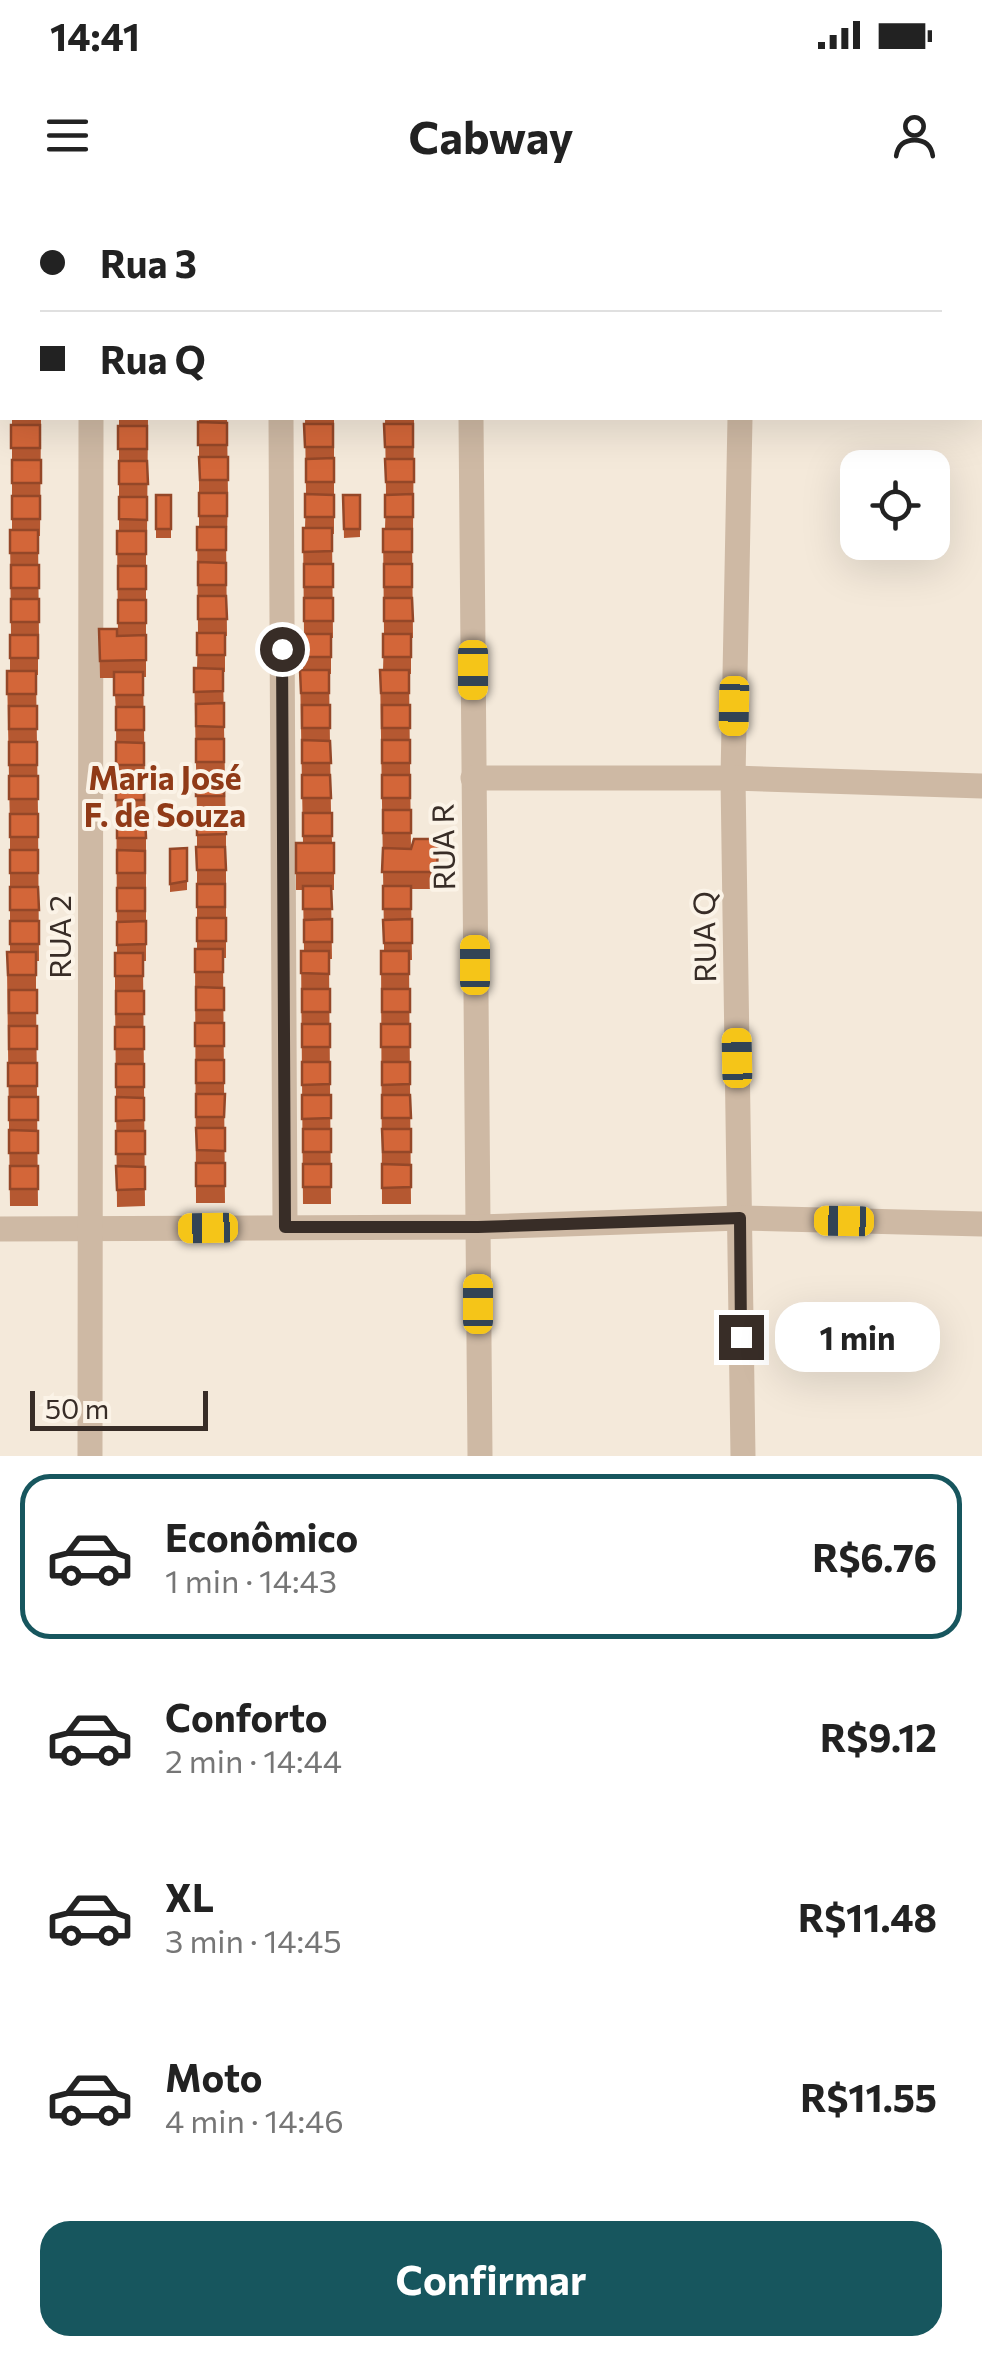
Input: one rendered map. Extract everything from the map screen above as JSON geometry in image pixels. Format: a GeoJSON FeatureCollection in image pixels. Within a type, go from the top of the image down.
{"type":"FeatureCollection","features":[{"type":"Feature","properties":{"kind":"street","name":"RUA 2"},"geometry":{"type":"LineString","coordinates":[[90,1456],[91,420]]}},
{"type":"Feature","properties":{"kind":"street"},"geometry":{"type":"LineString","coordinates":[[281,420],[285,1227]]}},
{"type":"Feature","properties":{"kind":"street","name":"RUA R"},"geometry":{"type":"LineString","coordinates":[[472,420],[480,1456]]}},
{"type":"Feature","properties":{"kind":"street","name":"RUA Q"},"geometry":{"type":"LineString","coordinates":[[740,420],[732,778],[743,1456]]}},
{"type":"Feature","properties":{"kind":"street"},"geometry":{"type":"LineString","coordinates":[[474,778],[732,778],[982,786]]}},
{"type":"Feature","properties":{"kind":"street"},"geometry":{"type":"LineString","coordinates":[[0,1230],[478,1227],[740,1218],[982,1224]]}},
{"type":"Feature","properties":{"kind":"building"},"geometry":{"type":"Polygon","coordinates":[[[198,422],[227,423],[227,445],[198,445],[198,422]]]}},
{"type":"Feature","properties":{"kind":"building"},"geometry":{"type":"Polygon","coordinates":[[[304,424],[333,424],[333,447],[305,447],[304,424]]]}},
{"type":"Feature","properties":{"kind":"building"},"geometry":{"type":"Polygon","coordinates":[[[384,424],[413,424],[413,447],[385,447],[384,424]]]}},
{"type":"Feature","properties":{"kind":"building"},"geometry":{"type":"Polygon","coordinates":[[[11,425],[40,425],[40,448],[11,448],[11,425]]]}},
{"type":"Feature","properties":{"kind":"building"},"geometry":{"type":"Polygon","coordinates":[[[118,426],[147,426],[147,449],[118,449],[118,426]]]}},
{"type":"Feature","properties":{"kind":"building"},"geometry":{"type":"Polygon","coordinates":[[[199,457],[228,457],[228,480],[200,480],[199,457]]]}},
{"type":"Feature","properties":{"kind":"building"},"geometry":{"type":"Polygon","coordinates":[[[334,458],[334,482],[306,482],[306,459],[334,458]]]}},
{"type":"Feature","properties":{"kind":"building"},"geometry":{"type":"Polygon","coordinates":[[[385,459],[414,459],[414,482],[386,482],[385,459]]]}},
{"type":"Feature","properties":{"kind":"building"},"geometry":{"type":"Polygon","coordinates":[[[12,460],[41,460],[41,483],[12,483],[12,460]]]}},
{"type":"Feature","properties":{"kind":"building"},"geometry":{"type":"Polygon","coordinates":[[[119,461],[147,461],[148,484],[119,484],[119,461]]]}},
{"type":"Feature","properties":{"kind":"building"},"geometry":{"type":"Polygon","coordinates":[[[199,493],[227,493],[227,516],[199,516],[199,493]]]}},
{"type":"Feature","properties":{"kind":"building"},"geometry":{"type":"Polygon","coordinates":[[[305,494],[334,495],[334,517],[305,517],[305,494]]]}},
{"type":"Feature","properties":{"kind":"building"},"geometry":{"type":"Polygon","coordinates":[[[413,494],[413,517],[385,517],[385,495],[413,494]]]}},
{"type":"Feature","properties":{"kind":"building"},"geometry":{"type":"Polygon","coordinates":[[[156,495],[171,495],[171,529],[156,529],[156,495]]]}},
{"type":"Feature","properties":{"kind":"building"},"geometry":{"type":"Polygon","coordinates":[[[343,495],[360,495],[360,529],[344,529],[343,495]]]}},
{"type":"Feature","properties":{"kind":"building"},"geometry":{"type":"Polygon","coordinates":[[[12,496],[40,496],[40,519],[12,519],[12,496]]]}},
{"type":"Feature","properties":{"kind":"building"},"geometry":{"type":"Polygon","coordinates":[[[119,497],[147,497],[147,520],[119,519],[119,497]]]}},
{"type":"Feature","properties":{"kind":"building"},"geometry":{"type":"Polygon","coordinates":[[[197,527],[226,527],[226,550],[197,550],[197,527]]]}},
{"type":"Feature","properties":{"kind":"building"},"geometry":{"type":"Polygon","coordinates":[[[303,528],[332,528],[332,551],[303,552],[303,528]]]}},
{"type":"Feature","properties":{"kind":"building"},"geometry":{"type":"Polygon","coordinates":[[[383,529],[412,529],[412,552],[383,552],[383,529]]]}},
{"type":"Feature","properties":{"kind":"building"},"geometry":{"type":"Polygon","coordinates":[[[10,530],[38,530],[38,553],[10,553],[10,530]]]}},
{"type":"Feature","properties":{"kind":"building"},"geometry":{"type":"Polygon","coordinates":[[[117,531],[146,531],[146,554],[117,554],[117,531]]]}},
{"type":"Feature","properties":{"kind":"building"},"geometry":{"type":"Polygon","coordinates":[[[198,562],[226,563],[226,585],[198,585],[198,562]]]}},
{"type":"Feature","properties":{"kind":"building"},"geometry":{"type":"Polygon","coordinates":[[[304,564],[333,564],[333,587],[304,587],[304,564]]]}},
{"type":"Feature","properties":{"kind":"building"},"geometry":{"type":"Polygon","coordinates":[[[384,564],[412,564],[412,587],[384,587],[384,564]]]}},
{"type":"Feature","properties":{"kind":"building"},"geometry":{"type":"Polygon","coordinates":[[[11,565],[39,565],[39,588],[11,588],[11,565]]]}},
{"type":"Feature","properties":{"kind":"building"},"geometry":{"type":"Polygon","coordinates":[[[118,566],[146,566],[146,589],[118,589],[118,566]]]}},
{"type":"Feature","properties":{"kind":"building"},"geometry":{"type":"Polygon","coordinates":[[[198,596],[226,596],[227,619],[198,619],[198,596]]]}},
{"type":"Feature","properties":{"kind":"building"},"geometry":{"type":"Polygon","coordinates":[[[304,598],[333,598],[333,621],[304,621],[304,598]]]}},
{"type":"Feature","properties":{"kind":"building"},"geometry":{"type":"Polygon","coordinates":[[[384,598],[412,598],[413,621],[384,621],[384,598]]]}},
{"type":"Feature","properties":{"kind":"building"},"geometry":{"type":"Polygon","coordinates":[[[11,599],[39,599],[39,622],[11,622],[11,599]]]}},
{"type":"Feature","properties":{"kind":"building"},"geometry":{"type":"Polygon","coordinates":[[[118,600],[146,600],[146,623],[118,623],[118,600]]]}},
{"type":"Feature","properties":{"kind":"building"},"geometry":{"type":"Polygon","coordinates":[[[99,629],[117,629],[117,636],[146,635],[146,660],[100,661],[99,629]]]}},
{"type":"Feature","properties":{"kind":"building"},"geometry":{"type":"Polygon","coordinates":[[[197,633],[225,633],[225,655],[197,655],[197,633]]]}},
{"type":"Feature","properties":{"kind":"building"},"geometry":{"type":"Polygon","coordinates":[[[303,634],[331,634],[331,657],[303,657],[303,634]]]}},
{"type":"Feature","properties":{"kind":"building"},"geometry":{"type":"Polygon","coordinates":[[[383,634],[411,634],[411,657],[383,657],[383,634]]]}},
{"type":"Feature","properties":{"kind":"building"},"geometry":{"type":"Polygon","coordinates":[[[10,635],[38,635],[38,658],[10,658],[10,635]]]}},
{"type":"Feature","properties":{"kind":"building"},"geometry":{"type":"Polygon","coordinates":[[[194,668],[223,669],[223,691],[194,692],[194,668]]]}},
{"type":"Feature","properties":{"kind":"building"},"geometry":{"type":"Polygon","coordinates":[[[300,670],[329,670],[329,693],[301,693],[300,670]]]}},
{"type":"Feature","properties":{"kind":"building"},"geometry":{"type":"Polygon","coordinates":[[[380,670],[409,670],[409,693],[381,693],[380,670]]]}},
{"type":"Feature","properties":{"kind":"building"},"geometry":{"type":"Polygon","coordinates":[[[7,671],[36,671],[36,694],[7,694],[7,671]]]}},
{"type":"Feature","properties":{"kind":"building"},"geometry":{"type":"Polygon","coordinates":[[[114,672],[143,672],[143,695],[114,695],[114,672]]]}},
{"type":"Feature","properties":{"kind":"building"},"geometry":{"type":"Polygon","coordinates":[[[224,703],[224,727],[196,726],[196,704],[224,703]]]}},
{"type":"Feature","properties":{"kind":"building"},"geometry":{"type":"Polygon","coordinates":[[[302,705],[330,705],[330,728],[302,728],[302,705]]]}},
{"type":"Feature","properties":{"kind":"building"},"geometry":{"type":"Polygon","coordinates":[[[382,705],[410,705],[410,728],[382,728],[382,705]]]}},
{"type":"Feature","properties":{"kind":"building"},"geometry":{"type":"Polygon","coordinates":[[[9,706],[37,706],[37,729],[9,729],[9,706]]]}},
{"type":"Feature","properties":{"kind":"building"},"geometry":{"type":"Polygon","coordinates":[[[116,707],[144,707],[144,730],[116,730],[116,707]]]}},
{"type":"Feature","properties":{"kind":"building"},"geometry":{"type":"Polygon","coordinates":[[[196,739],[224,739],[224,762],[196,762],[196,739]]]}},
{"type":"Feature","properties":{"kind":"building"},"geometry":{"type":"Polygon","coordinates":[[[302,740],[330,741],[331,763],[302,763],[302,740]]]}},
{"type":"Feature","properties":{"kind":"building"},"geometry":{"type":"Polygon","coordinates":[[[382,740],[410,740],[410,763],[382,763],[382,740]]]}},
{"type":"Feature","properties":{"kind":"building"},"geometry":{"type":"Polygon","coordinates":[[[9,742],[37,742],[37,765],[9,765],[9,742]]]}},
{"type":"Feature","properties":{"kind":"building"},"geometry":{"type":"Polygon","coordinates":[[[116,742],[144,743],[144,765],[116,765],[116,742]]]}},
{"type":"Feature","properties":{"kind":"building"},"geometry":{"type":"Polygon","coordinates":[[[196,773],[224,774],[224,796],[196,796],[196,773]]]}},
{"type":"Feature","properties":{"kind":"building"},"geometry":{"type":"Polygon","coordinates":[[[302,775],[330,775],[331,798],[302,798],[302,775]]]}},
{"type":"Feature","properties":{"kind":"building"},"geometry":{"type":"Polygon","coordinates":[[[382,775],[410,775],[410,798],[382,798],[382,775]]]}},
{"type":"Feature","properties":{"kind":"building"},"geometry":{"type":"Polygon","coordinates":[[[9,776],[38,776],[38,799],[9,799],[9,776]]]}},
{"type":"Feature","properties":{"kind":"building"},"geometry":{"type":"Polygon","coordinates":[[[116,777],[144,777],[144,800],[116,800],[116,777]]]}},
{"type":"Feature","properties":{"kind":"building"},"geometry":{"type":"Polygon","coordinates":[[[383,810],[411,810],[411,833],[383,833],[383,810]]]}},
{"type":"Feature","properties":{"kind":"building"},"geometry":{"type":"Polygon","coordinates":[[[197,811],[225,812],[226,834],[197,835],[197,811]]]}},
{"type":"Feature","properties":{"kind":"building"},"geometry":{"type":"Polygon","coordinates":[[[303,813],[332,813],[332,836],[303,836],[303,813]]]}},
{"type":"Feature","properties":{"kind":"building"},"geometry":{"type":"Polygon","coordinates":[[[10,814],[38,814],[38,837],[10,837],[10,814]]]}},
{"type":"Feature","properties":{"kind":"building"},"geometry":{"type":"Polygon","coordinates":[[[117,815],[145,815],[146,838],[117,838],[117,815]]]}},
{"type":"Feature","properties":{"kind":"building"},"geometry":{"type":"Polygon","coordinates":[[[414,839],[438,839],[437,872],[382,872],[383,848],[411,849],[414,839]]]}},
{"type":"Feature","properties":{"kind":"building"},"geometry":{"type":"Polygon","coordinates":[[[296,843],[334,843],[334,873],[296,873],[296,843]]]}},
{"type":"Feature","properties":{"kind":"building"},"geometry":{"type":"Polygon","coordinates":[[[196,847],[225,847],[226,870],[197,870],[196,847]]]}},
{"type":"Feature","properties":{"kind":"building"},"geometry":{"type":"Polygon","coordinates":[[[187,848],[187,881],[170,884],[170,849],[187,848]]]}},
{"type":"Feature","properties":{"kind":"building"},"geometry":{"type":"Polygon","coordinates":[[[10,850],[38,850],[38,873],[10,873],[10,850]]]}},
{"type":"Feature","properties":{"kind":"building"},"geometry":{"type":"Polygon","coordinates":[[[117,850],[145,851],[145,873],[117,873],[117,850]]]}},
{"type":"Feature","properties":{"kind":"building"},"geometry":{"type":"Polygon","coordinates":[[[197,884],[225,884],[225,907],[197,907],[197,884]]]}},
{"type":"Feature","properties":{"kind":"building"},"geometry":{"type":"Polygon","coordinates":[[[303,886],[331,886],[332,909],[303,909],[303,886]]]}},
{"type":"Feature","properties":{"kind":"building"},"geometry":{"type":"Polygon","coordinates":[[[383,886],[411,886],[411,909],[383,909],[383,886]]]}},
{"type":"Feature","properties":{"kind":"building"},"geometry":{"type":"Polygon","coordinates":[[[10,887],[38,887],[39,910],[10,910],[10,887]]]}},
{"type":"Feature","properties":{"kind":"building"},"geometry":{"type":"Polygon","coordinates":[[[117,888],[145,888],[145,911],[117,911],[117,888]]]}},
{"type":"Feature","properties":{"kind":"building"},"geometry":{"type":"Polygon","coordinates":[[[197,918],[226,918],[226,941],[197,941],[197,918]]]}},
{"type":"Feature","properties":{"kind":"building"},"geometry":{"type":"Polygon","coordinates":[[[332,919],[332,942],[304,942],[304,920],[332,919]]]}},
{"type":"Feature","properties":{"kind":"building"},"geometry":{"type":"Polygon","coordinates":[[[412,919],[412,943],[384,943],[383,920],[412,919]]]}},
{"type":"Feature","properties":{"kind":"building"},"geometry":{"type":"Polygon","coordinates":[[[10,921],[39,921],[39,944],[10,944],[10,921]]]}},
{"type":"Feature","properties":{"kind":"building"},"geometry":{"type":"Polygon","coordinates":[[[146,921],[146,944],[117,945],[117,922],[146,921]]]}},
{"type":"Feature","properties":{"kind":"building"},"geometry":{"type":"Polygon","coordinates":[[[195,949],[223,949],[223,972],[195,972],[195,949]]]}},
{"type":"Feature","properties":{"kind":"building"},"geometry":{"type":"Polygon","coordinates":[[[301,951],[329,951],[329,974],[301,973],[301,951]]]}},
{"type":"Feature","properties":{"kind":"building"},"geometry":{"type":"Polygon","coordinates":[[[381,951],[409,951],[409,974],[381,974],[381,951]]]}},
{"type":"Feature","properties":{"kind":"building"},"geometry":{"type":"Polygon","coordinates":[[[7,952],[36,952],[36,975],[8,975],[7,952]]]}},
{"type":"Feature","properties":{"kind":"building"},"geometry":{"type":"Polygon","coordinates":[[[115,953],[143,953],[143,976],[115,976],[115,953]]]}},
{"type":"Feature","properties":{"kind":"building"},"geometry":{"type":"Polygon","coordinates":[[[196,987],[224,988],[224,1010],[196,1010],[196,987]]]}},
{"type":"Feature","properties":{"kind":"building"},"geometry":{"type":"Polygon","coordinates":[[[302,989],[330,989],[330,1012],[302,1012],[302,989]]]}},
{"type":"Feature","properties":{"kind":"building"},"geometry":{"type":"Polygon","coordinates":[[[382,989],[410,989],[410,1012],[382,1012],[382,989]]]}},
{"type":"Feature","properties":{"kind":"building"},"geometry":{"type":"Polygon","coordinates":[[[9,990],[37,990],[37,1013],[9,1013],[9,990]]]}},
{"type":"Feature","properties":{"kind":"building"},"geometry":{"type":"Polygon","coordinates":[[[116,991],[144,991],[144,1014],[116,1014],[116,991]]]}},
{"type":"Feature","properties":{"kind":"building"},"geometry":{"type":"Polygon","coordinates":[[[195,1023],[224,1023],[224,1046],[195,1046],[195,1023]]]}},
{"type":"Feature","properties":{"kind":"building"},"geometry":{"type":"Polygon","coordinates":[[[302,1024],[330,1024],[330,1047],[302,1047],[302,1024]]]}},
{"type":"Feature","properties":{"kind":"building"},"geometry":{"type":"Polygon","coordinates":[[[381,1024],[410,1024],[410,1047],[381,1047],[381,1024]]]}},
{"type":"Feature","properties":{"kind":"building"},"geometry":{"type":"Polygon","coordinates":[[[9,1026],[37,1026],[37,1049],[9,1049],[9,1026]]]}},
{"type":"Feature","properties":{"kind":"building"},"geometry":{"type":"Polygon","coordinates":[[[115,1027],[144,1027],[144,1049],[115,1049],[115,1027]]]}},
{"type":"Feature","properties":{"kind":"building"},"geometry":{"type":"Polygon","coordinates":[[[196,1060],[224,1060],[224,1083],[196,1083],[196,1060]]]}},
{"type":"Feature","properties":{"kind":"building"},"geometry":{"type":"Polygon","coordinates":[[[302,1062],[330,1062],[330,1084],[302,1085],[302,1062]]]}},
{"type":"Feature","properties":{"kind":"building"},"geometry":{"type":"Polygon","coordinates":[[[382,1062],[410,1062],[410,1084],[382,1085],[382,1062]]]}},
{"type":"Feature","properties":{"kind":"building"},"geometry":{"type":"Polygon","coordinates":[[[8,1063],[37,1063],[37,1086],[8,1086],[8,1063]]]}},
{"type":"Feature","properties":{"kind":"building"},"geometry":{"type":"Polygon","coordinates":[[[116,1064],[144,1064],[144,1087],[116,1087],[116,1064]]]}},
{"type":"Feature","properties":{"kind":"building"},"geometry":{"type":"Polygon","coordinates":[[[196,1094],[225,1094],[224,1117],[196,1117],[196,1094]]]}},
{"type":"Feature","properties":{"kind":"building"},"geometry":{"type":"Polygon","coordinates":[[[302,1095],[331,1095],[331,1118],[302,1119],[302,1095]]]}},
{"type":"Feature","properties":{"kind":"building"},"geometry":{"type":"Polygon","coordinates":[[[382,1095],[410,1095],[411,1118],[382,1118],[382,1095]]]}},
{"type":"Feature","properties":{"kind":"building"},"geometry":{"type":"Polygon","coordinates":[[[9,1097],[38,1097],[38,1120],[9,1120],[9,1097]]]}},
{"type":"Feature","properties":{"kind":"building"},"geometry":{"type":"Polygon","coordinates":[[[116,1097],[144,1098],[144,1120],[116,1121],[116,1097]]]}},
{"type":"Feature","properties":{"kind":"building"},"geometry":{"type":"Polygon","coordinates":[[[196,1128],[225,1128],[225,1151],[197,1150],[196,1128]]]}},
{"type":"Feature","properties":{"kind":"building"},"geometry":{"type":"Polygon","coordinates":[[[303,1129],[331,1129],[331,1152],[303,1152],[303,1129]]]}},
{"type":"Feature","properties":{"kind":"building"},"geometry":{"type":"Polygon","coordinates":[[[382,1129],[411,1129],[411,1152],[383,1152],[382,1129]]]}},
{"type":"Feature","properties":{"kind":"building"},"geometry":{"type":"Polygon","coordinates":[[[9,1130],[38,1131],[38,1153],[9,1153],[9,1130]]]}},
{"type":"Feature","properties":{"kind":"building"},"geometry":{"type":"Polygon","coordinates":[[[116,1131],[145,1131],[145,1154],[116,1154],[116,1131]]]}},
{"type":"Feature","properties":{"kind":"building"},"geometry":{"type":"Polygon","coordinates":[[[196,1163],[225,1163],[225,1186],[196,1186],[196,1163]]]}},
{"type":"Feature","properties":{"kind":"building"},"geometry":{"type":"Polygon","coordinates":[[[303,1164],[331,1164],[331,1187],[303,1187],[303,1164]]]}},
{"type":"Feature","properties":{"kind":"building"},"geometry":{"type":"Polygon","coordinates":[[[382,1164],[411,1165],[411,1187],[382,1188],[382,1164]]]}},
{"type":"Feature","properties":{"kind":"building"},"geometry":{"type":"Polygon","coordinates":[[[10,1166],[38,1166],[38,1189],[10,1189],[10,1166]]]}},
{"type":"Feature","properties":{"kind":"building"},"geometry":{"type":"Polygon","coordinates":[[[116,1166],[145,1167],[145,1189],[117,1190],[116,1166]]]}},
{"type":"Feature","properties":{"kind":"district","name":"Maria José F. de Souza"},"geometry":{"type":"Point","coordinates":[165,796]}},
{"type":"Feature","properties":{"kind":"route"},"geometry":{"type":"LineString","coordinates":[[282,649],[285,1227],[478,1227],[740,1218],[741,1337]]}}]}
